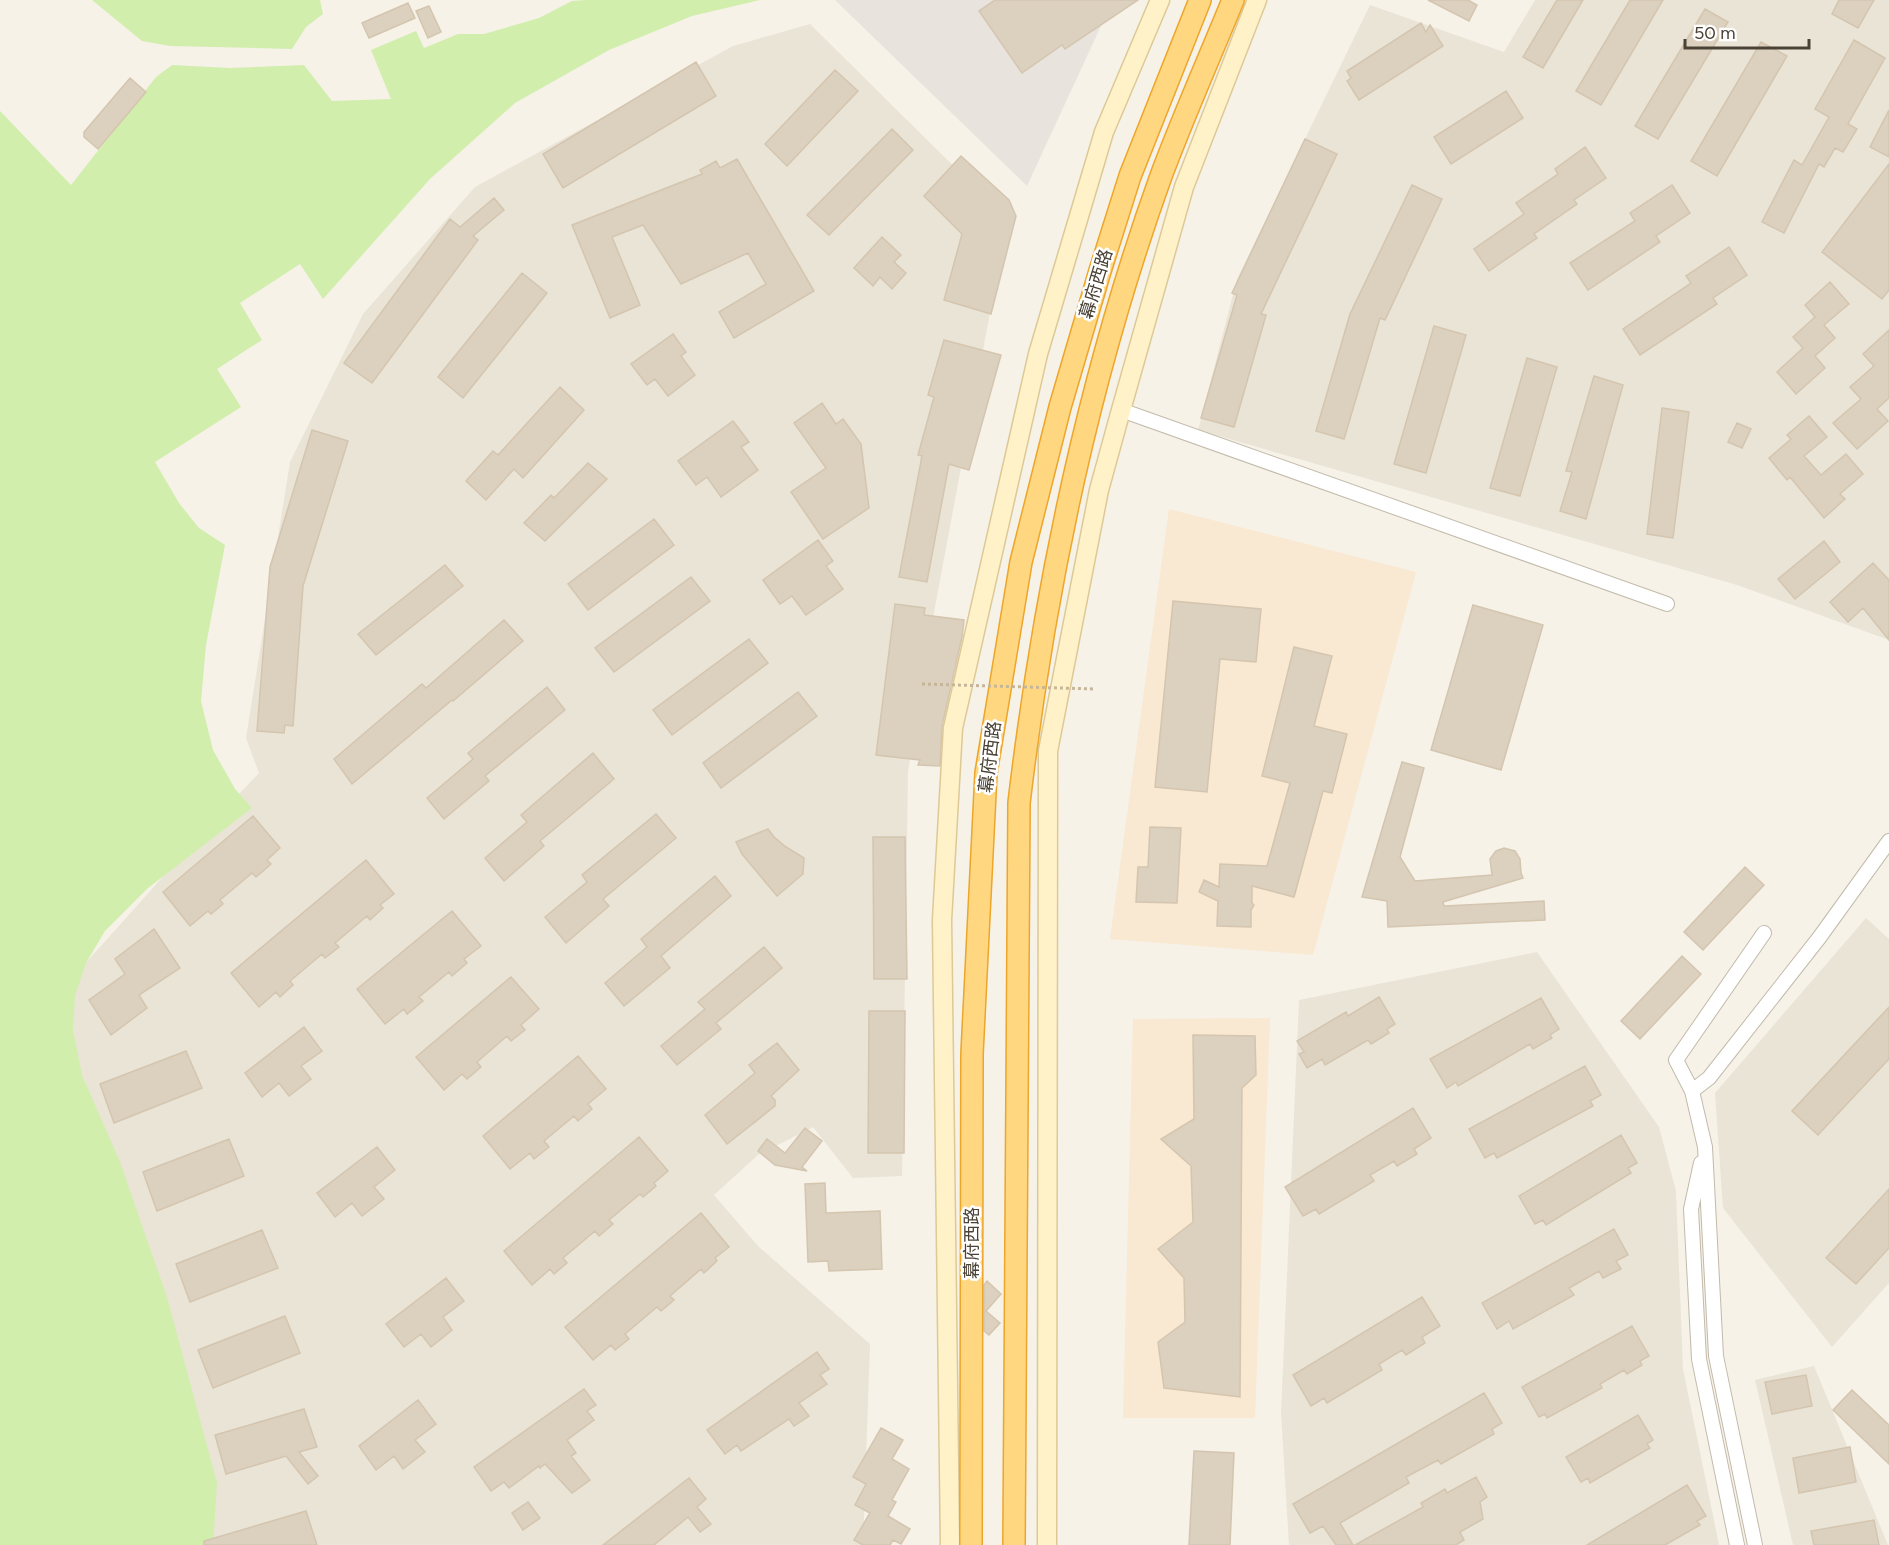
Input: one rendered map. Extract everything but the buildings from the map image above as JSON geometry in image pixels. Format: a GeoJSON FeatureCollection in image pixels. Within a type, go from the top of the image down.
{"type":"FeatureCollection","features":[{"type":"Feature","properties":{"kind":"highway","name":"幕府西路"},"geometry":{"type":"LineString","coordinates":[[971,1545],[972,1054],[986,773],[1021,562],[1060,407],[1130,176],[1200,0]]}},
{"type":"Feature","properties":{"kind":"highway","name":"幕府西路"},"geometry":{"type":"LineString","coordinates":[[1014,1545],[1019,803],[1029,720],[1046,615],[1089,415],[1128,276],[1161,175],[1233,0]]}},
{"type":"Feature","properties":{"kind":"main road","name":"幕府西路"},"geometry":{"type":"LineString","coordinates":[[950,1545],[942,920],[953,728],[1038,354],[1104,132],[1160,0]]}},
{"type":"Feature","properties":{"kind":"main road"},"geometry":{"type":"LineString","coordinates":[[1047,1545],[1048,751],[1099,490],[1121,410],[1184,187],[1257,0]]}},
{"type":"Feature","properties":{"kind":"street"},"geometry":{"type":"LineString","coordinates":[[1121,410],[1667,604]]}},
{"type":"Feature","properties":{"kind":"street"},"geometry":{"type":"LineString","coordinates":[[1692,1091],[1709,1078],[1819,938],[1889,840]]}},
{"type":"Feature","properties":{"kind":"street"},"geometry":{"type":"LineString","coordinates":[[1755,1545],[1716,1356],[1705,1147],[1692,1091],[1676,1060],[1764,933]]}},
{"type":"Feature","properties":{"kind":"street"},"geometry":{"type":"LineString","coordinates":[[1705,1147],[1691,1209],[1699,1359],[1737,1545]]}},
{"type":"Feature","properties":{"kind":"path"},"geometry":{"type":"LineString","coordinates":[[922,684],[1095,689]]}},
{"type":"Feature","properties":{"kind":"shaded area"},"geometry":{"type":"Polygon","coordinates":[[[835,0],[1113,0],[1027,186],[835,0]]]}},
{"type":"Feature","properties":{"kind":"shaded area"},"geometry":{"type":"Polygon","coordinates":[[[1535,0],[1889,0],[1889,640],[1737,585],[1198,430],[1237,279],[1370,5],[1504,52],[1535,0]]]}},
{"type":"Feature","properties":{"kind":"shaded area"},"geometry":{"type":"Polygon","coordinates":[[[810,24],[1000,212],[1004,238],[935,607],[908,772],[902,1176],[853,1178],[813,1127],[758,1155],[714,1195],[758,1246],[870,1344],[863,1545],[195,1545],[53,1033],[66,985],[211,823],[259,773],[246,738],[290,462],[363,314],[475,187],[733,46],[810,24]]]}},
{"type":"Feature","properties":{"kind":"shaded area"},"geometry":{"type":"Polygon","coordinates":[[[1169,509],[1416,572],[1313,955],[1110,939],[1169,509]]]}},
{"type":"Feature","properties":{"kind":"shaded area"},"geometry":{"type":"Polygon","coordinates":[[[1866,918],[1889,939],[1889,1283],[1832,1347],[1723,1208],[1715,1093],[1866,918]]]}},
{"type":"Feature","properties":{"kind":"shaded area"},"geometry":{"type":"Polygon","coordinates":[[[1537,952],[1659,1127],[1676,1191],[1683,1369],[1719,1545],[1289,1545],[1281,1413],[1299,1000],[1537,952]]]}},
{"type":"Feature","properties":{"kind":"shaded area"},"geometry":{"type":"Polygon","coordinates":[[[1270,1018],[1255,1418],[1123,1418],[1133,1019],[1270,1018]]]}},
{"type":"Feature","properties":{"kind":"shaded area"},"geometry":{"type":"Polygon","coordinates":[[[1814,1366],[1888,1545],[1793,1545],[1755,1380],[1814,1366]]]}},
{"type":"Feature","properties":{"kind":"green space"},"geometry":{"type":"Polygon","coordinates":[[[92,0],[320,0],[323,14],[306,27],[292,49],[170,46],[142,41],[92,0]]]}},
{"type":"Feature","properties":{"kind":"green space"},"geometry":{"type":"Polygon","coordinates":[[[760,0],[692,16],[609,50],[515,103],[430,179],[323,299],[300,264],[240,303],[262,340],[217,369],[241,407],[155,462],[179,503],[199,528],[225,545],[206,645],[201,701],[213,750],[235,789],[252,808],[148,888],[105,931],[86,963],[75,996],[73,1030],[82,1075],[120,1162],[167,1297],[217,1483],[213,1545],[0,1545],[0,111],[71,185],[156,77],[172,65],[230,68],[304,65],[332,101],[391,99],[371,50],[416,31],[424,48],[458,34],[484,34],[539,18],[572,1],[760,0]]]}}]}
